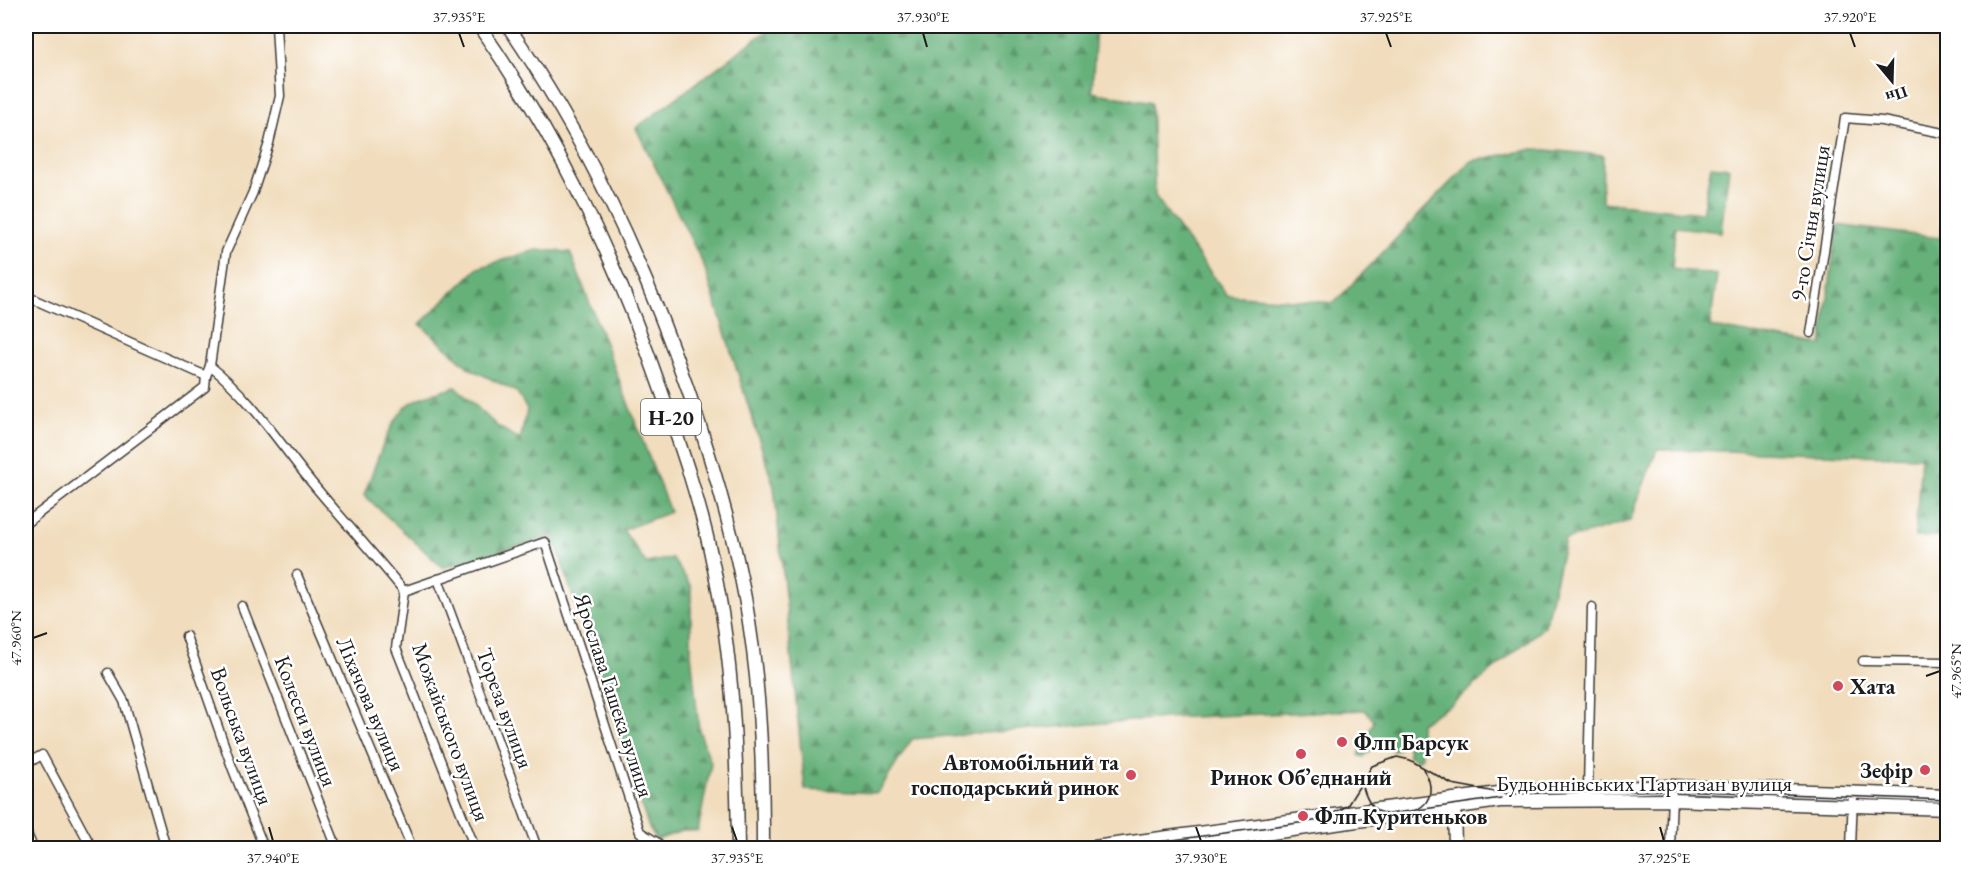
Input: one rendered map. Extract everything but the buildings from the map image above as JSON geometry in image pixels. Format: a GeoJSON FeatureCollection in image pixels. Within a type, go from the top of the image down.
{"type":"FeatureCollection","features":[{"type":"Feature","properties":{"kind":"main road","name":"Н-20"},"geometry":{"type":"LineString","coordinates":[[479,26],[515,78],[565,162],[592,215],[642,333],[683,451],[713,564],[724,624],[733,703],[738,849]]}},
{"type":"Feature","properties":{"kind":"main road","name":"Н-20"},"geometry":{"type":"LineString","coordinates":[[508,26],[583,145],[613,204],[664,324],[706,443],[725,507],[749,622],[759,710],[763,849]]}},
{"type":"Feature","properties":{"kind":"main road","name":"Будьоннівських Партизан вулиця"},"geometry":{"type":"LineString","coordinates":[[1164,849],[1454,805],[1506,792],[1671,786],[1947,809]]}},
{"type":"Feature","properties":{"kind":"main road","name":"Будьоннівських Партизан вулиця"},"geometry":{"type":"LineString","coordinates":[[1086,849],[1500,801],[1853,800],[1947,796]]}},
{"type":"Feature","properties":{"kind":"main road"},"geometry":{"type":"LineString","coordinates":[[1454,805],[1455,849]]}},
{"type":"Feature","properties":{"kind":"street"},"geometry":{"type":"LineString","coordinates":[[26,523],[205,387],[226,252],[253,192],[269,143],[280,96],[276,26]]}},
{"type":"Feature","properties":{"kind":"street","name":"9-го Січня вулиця"},"geometry":{"type":"LineString","coordinates":[[1812,333],[1845,118],[1882,121],[1947,134]]}},
{"type":"Feature","properties":{"kind":"street"},"geometry":{"type":"LineString","coordinates":[[26,296],[206,376]]}},
{"type":"Feature","properties":{"kind":"street"},"geometry":{"type":"LineString","coordinates":[[210,366],[227,379],[290,452],[310,481],[404,591],[438,579]]}},
{"type":"Feature","properties":{"kind":"street","name":"Ярослава Гашека вулиця"},"geometry":{"type":"LineString","coordinates":[[438,579],[545,542],[640,832],[658,843],[660,849]]}},
{"type":"Feature","properties":{"kind":"street","name":"Ліхачова вулиця"},"geometry":{"type":"LineString","coordinates":[[297,575],[412,849]]}},
{"type":"Feature","properties":{"kind":"street","name":"Тореза вулиця"},"geometry":{"type":"LineString","coordinates":[[438,579],[537,849]]}},
{"type":"Feature","properties":{"kind":"street","name":"Можайського вулиця"},"geometry":{"type":"LineString","coordinates":[[404,591],[396,648],[475,849]]}},
{"type":"Feature","properties":{"kind":"street","name":"Колесси вулиця"},"geometry":{"type":"LineString","coordinates":[[242,606],[337,849]]}},
{"type":"Feature","properties":{"kind":"street"},"geometry":{"type":"LineString","coordinates":[[1588,789],[1592,607]]}},
{"type":"Feature","properties":{"kind":"street","name":"Вольська вулиця"},"geometry":{"type":"LineString","coordinates":[[186,636],[232,767],[264,849]]}},
{"type":"Feature","properties":{"kind":"street"},"geometry":{"type":"LineString","coordinates":[[1863,660],[1947,662]]}},
{"type":"Feature","properties":{"kind":"street"},"geometry":{"type":"LineString","coordinates":[[108,673],[124,701],[166,849]]}},
{"type":"Feature","properties":{"kind":"street"},"geometry":{"type":"LineString","coordinates":[[26,764],[42,755],[92,849]]}},
{"type":"Feature","properties":{"kind":"street"},"geometry":{"type":"LineString","coordinates":[[1670,849],[1671,786]]}},
{"type":"Feature","properties":{"kind":"street"},"geometry":{"type":"LineString","coordinates":[[1851,849],[1853,800]]}},
{"type":"Feature","properties":{"kind":"street"},"geometry":{"type":"LineString","coordinates":[[26,831],[33,849]]}},
{"type":"Feature","properties":{"kind":"green space"},"geometry":{"type":"Polygon","coordinates":[[[781,26],[1096,26],[1092,92],[1151,103],[1155,196],[1227,295],[1334,303],[1471,161],[1534,149],[1603,155],[1602,202],[1702,213],[1711,166],[1729,168],[1721,232],[1675,227],[1672,269],[1717,275],[1710,327],[1822,345],[1837,225],[1940,238],[1947,209],[1947,536],[1915,537],[1921,457],[1657,449],[1630,521],[1565,540],[1545,626],[1451,705],[1420,723],[1421,757],[1418,760],[1409,756],[1407,742],[1403,737],[1401,747],[1396,751],[1391,750],[1382,740],[1363,757],[1359,755],[1374,721],[1365,710],[1165,718],[912,739],[878,793],[805,790],[774,487],[704,266],[636,128],[768,30],[781,26]]]}},
{"type":"Feature","properties":{"kind":"green space"},"geometry":{"type":"Polygon","coordinates":[[[536,250],[570,252],[670,512],[623,530],[646,563],[672,558],[691,586],[691,653],[699,730],[711,763],[698,831],[682,831],[656,840],[649,828],[553,536],[443,568],[364,495],[386,438],[398,417],[409,405],[428,395],[456,387],[497,426],[520,440],[527,410],[517,392],[469,368],[420,324],[478,268],[536,250]]]}},
{"type":"Feature","properties":{"kind":"tram line"},"geometry":{"type":"LineString","coordinates":[[1113,848],[1321,820],[1347,806],[1372,766],[1397,757],[1410,760],[1452,784],[1506,794],[1672,790],[1948,800]]}},
{"type":"Feature","properties":{"kind":"tram line"},"geometry":{"type":"LineString","coordinates":[[1416,810],[1426,802],[1430,792],[1429,780],[1423,769]]}},
{"type":"Feature","properties":{"kind":"tram line"},"geometry":{"type":"LineString","coordinates":[[1362,782],[1373,807],[1388,815]]}},
{"type":"Feature","properties":{"kind":"tram line"},"geometry":{"type":"LineString","coordinates":[[1326,823],[1501,798]]}},
{"type":"Feature","properties":{"kind":"place","name":"Хата"},"geometry":{"type":"Point","coordinates":[1838,686]}},
{"type":"Feature","properties":{"kind":"place","name":"Флп Барсук"},"geometry":{"type":"Point","coordinates":[1342,742]}},
{"type":"Feature","properties":{"kind":"place","name":"Ринок Обʼєднаний"},"geometry":{"type":"Point","coordinates":[1301,754]}},
{"type":"Feature","properties":{"kind":"place","name":"Зефір"},"geometry":{"type":"Point","coordinates":[1925,770]}},
{"type":"Feature","properties":{"kind":"place","name":"Автомобільний та господарський ринок"},"geometry":{"type":"Point","coordinates":[1131,775]}},
{"type":"Feature","properties":{"kind":"place","name":"Флп Куритеньков"},"geometry":{"type":"Point","coordinates":[1303,816]}}]}
